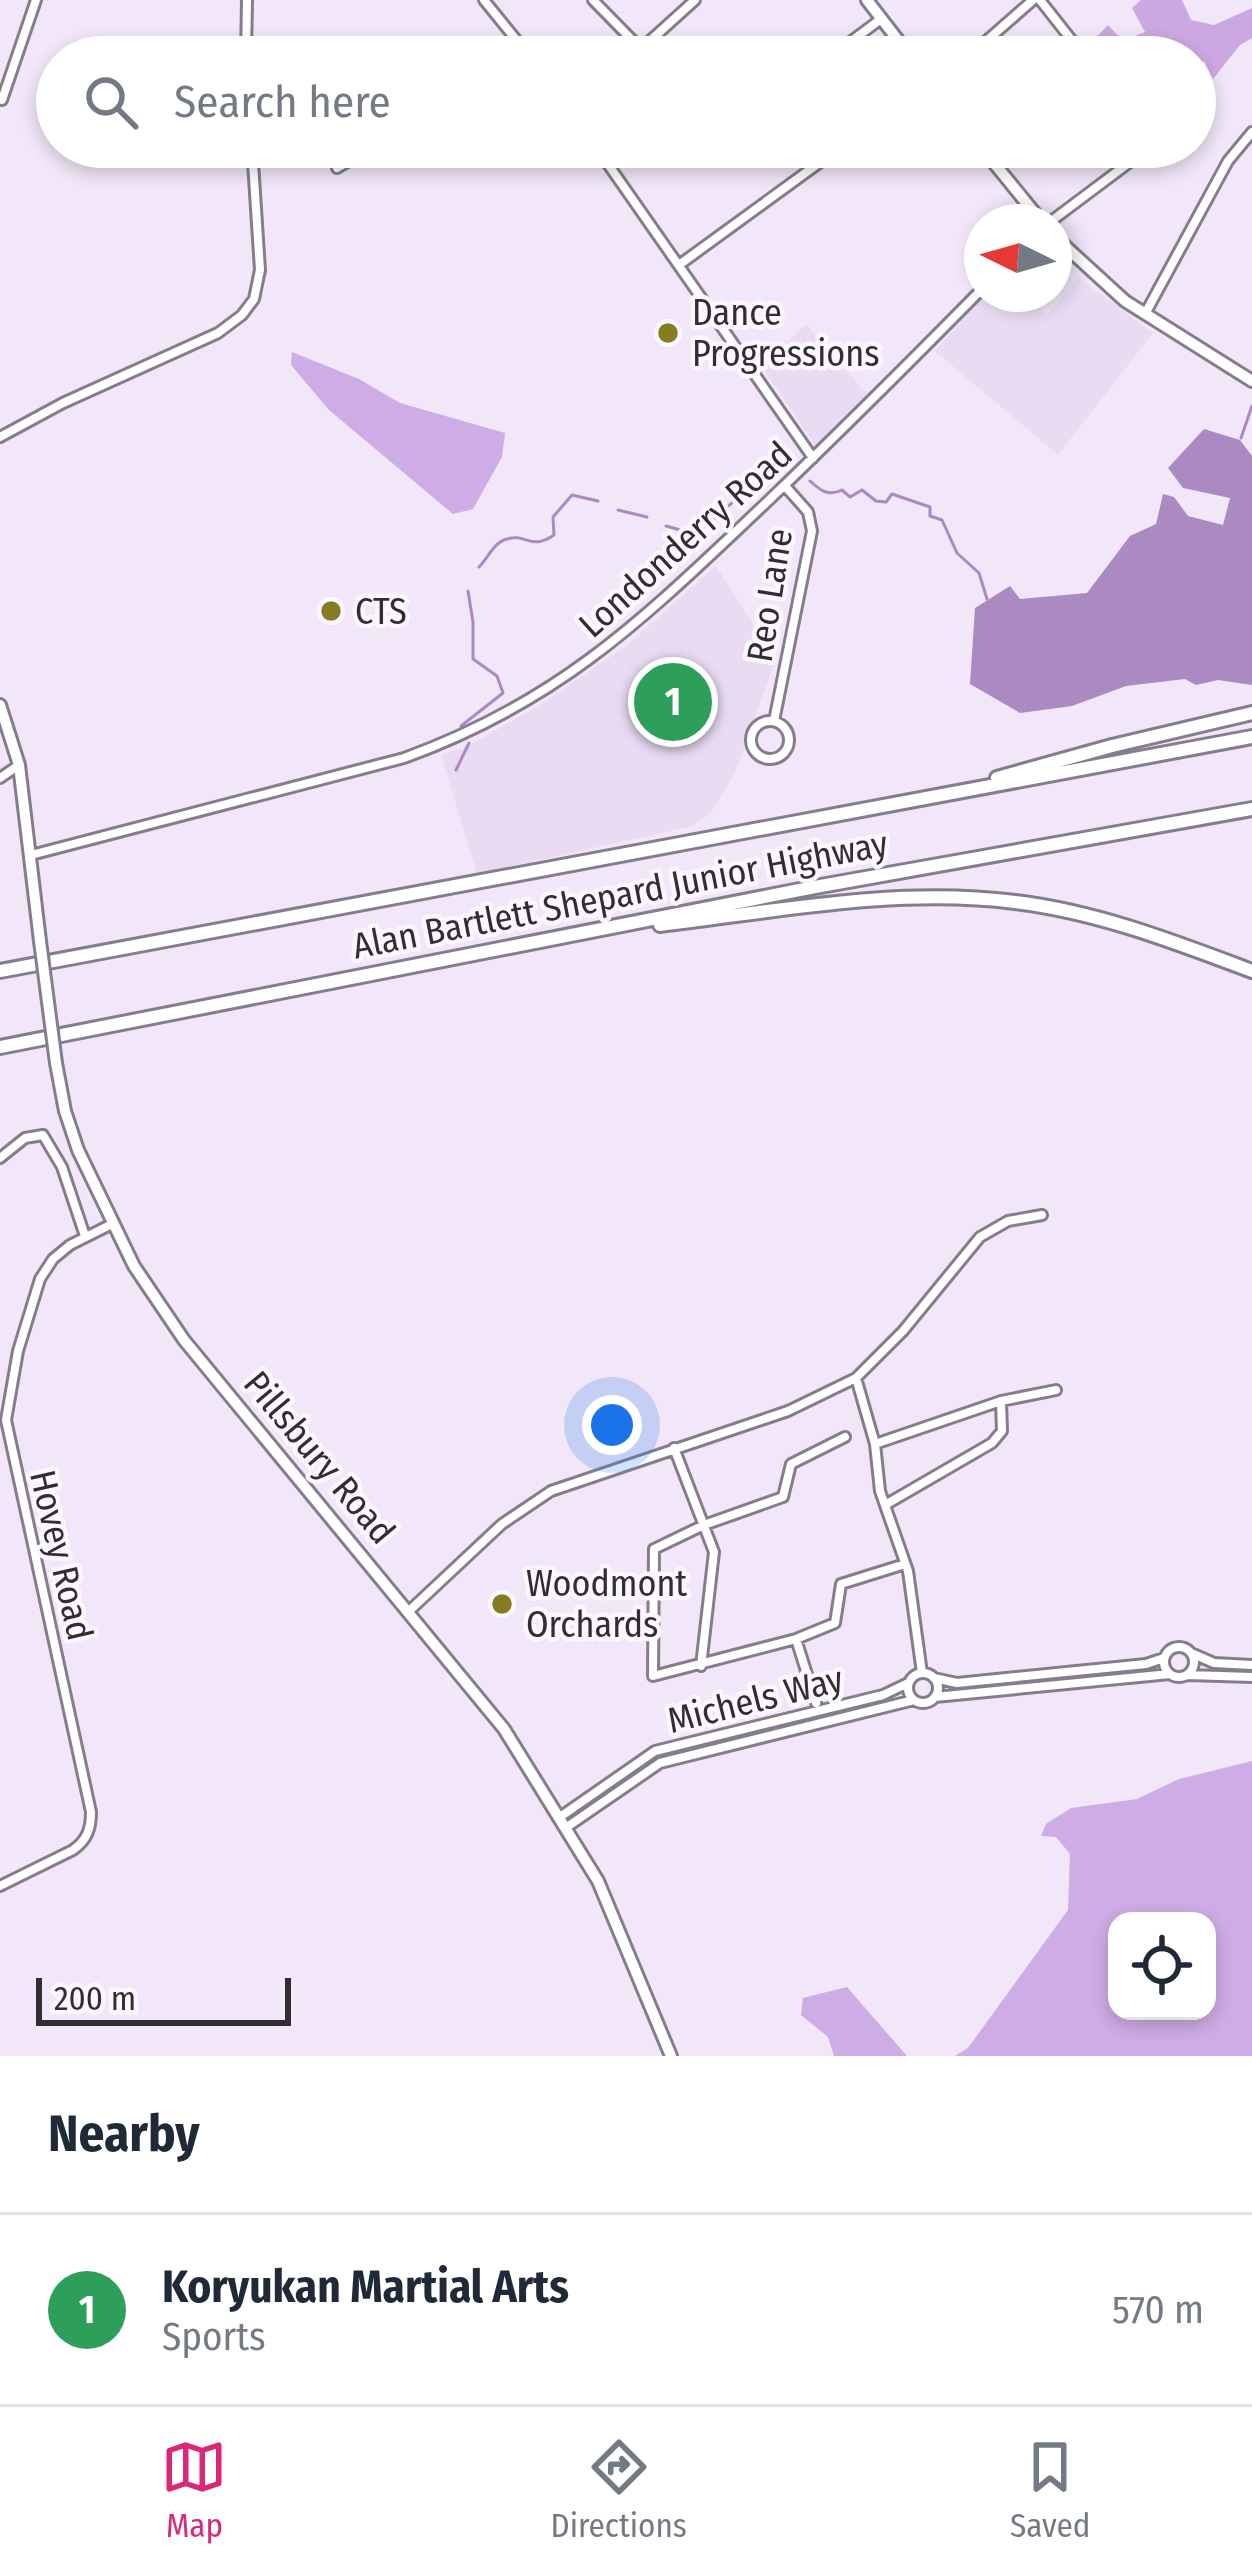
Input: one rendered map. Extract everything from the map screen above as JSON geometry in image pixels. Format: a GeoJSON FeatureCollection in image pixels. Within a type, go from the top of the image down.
{"type":"FeatureCollection","features":[{"type":"Feature","properties":{"kind":"highway"},"geometry":{"type":"LineString","coordinates":[[922,799],[1252,713]]}},
{"type":"Feature","properties":{"kind":"highway","name":"Alan Bartlett Shepard Junior Highway"},"geometry":{"type":"LineString","coordinates":[[0,971],[1252,737]]}},
{"type":"Feature","properties":{"kind":"highway","name":"Alan Bartlett Shepard Junior Highway"},"geometry":{"type":"LineString","coordinates":[[0,1047],[954,861],[1252,809]]}},
{"type":"Feature","properties":{"kind":"highway"},"geometry":{"type":"LineString","coordinates":[[575,934],[865,901],[986,899],[1113,922],[1252,971]]}},
{"type":"Feature","properties":{"kind":"street"},"geometry":{"type":"LineString","coordinates":[[2,100],[36,0]]}},
{"type":"Feature","properties":{"kind":"street"},"geometry":{"type":"LineString","coordinates":[[246,36],[247,0]]}},
{"type":"Feature","properties":{"kind":"street"},"geometry":{"type":"LineString","coordinates":[[484,0],[514,36]]}},
{"type":"Feature","properties":{"kind":"street"},"geometry":{"type":"LineString","coordinates":[[593,0],[628,36]]}},
{"type":"Feature","properties":{"kind":"street"},"geometry":{"type":"LineString","coordinates":[[655,36],[694,0]]}},
{"type":"Feature","properties":{"kind":"street"},"geometry":{"type":"LineString","coordinates":[[867,0],[894,36]]}},
{"type":"Feature","properties":{"kind":"street"},"geometry":{"type":"LineString","coordinates":[[993,36],[1037,0],[1067,36]]}},
{"type":"Feature","properties":{"kind":"street"},"geometry":{"type":"LineString","coordinates":[[858,36],[881,19]]}},
{"type":"Feature","properties":{"kind":"street"},"geometry":{"type":"LineString","coordinates":[[1145,314],[1228,161],[1252,132]]}},
{"type":"Feature","properties":{"kind":"street"},"geometry":{"type":"LineString","coordinates":[[0,437],[44,411],[218,333],[242,315],[254,299],[260,270],[253,168]]}},
{"type":"Feature","properties":{"kind":"street"},"geometry":{"type":"LineString","coordinates":[[611,168],[813,458]]}},
{"type":"Feature","properties":{"kind":"street"},"geometry":{"type":"LineString","coordinates":[[679,265],[812,168]]}},
{"type":"Feature","properties":{"kind":"street"},"geometry":{"type":"LineString","coordinates":[[998,168],[1029,204]]}},
{"type":"Feature","properties":{"kind":"street"},"geometry":{"type":"LineString","coordinates":[[1071,204],[1120,168]]}},
{"type":"Feature","properties":{"kind":"street"},"geometry":{"type":"LineString","coordinates":[[1072,254],[1145,314],[1252,381]]}},
{"type":"Feature","properties":{"kind":"street","name":"Londonderry Road"},"geometry":{"type":"LineString","coordinates":[[31,855],[359,772],[423,751],[496,719],[565,679],[622,638],[964,307]]}},
{"type":"Feature","properties":{"kind":"street","name":"Reo Lane"},"geometry":{"type":"LineString","coordinates":[[774,721],[812,531],[808,512],[784,486]]}},
{"type":"Feature","properties":{"kind":"street","name":"Pillsbury Road"},"geometry":{"type":"LineString","coordinates":[[0,705],[19,765],[56,1063],[71,1131],[112,1224],[184,1340],[504,1729],[598,1881],[671,2056]]}},
{"type":"Feature","properties":{"kind":"street","name":"Reo Lane"},"geometry":{"type":"LineString","coordinates":[[774,721],[790,739],[782,756],[770,760],[758,755],[751,738],[757,727],[774,721]]}},
{"type":"Feature","properties":{"kind":"street"},"geometry":{"type":"LineString","coordinates":[[0,778],[19,765]]}},
{"type":"Feature","properties":{"kind":"street"},"geometry":{"type":"LineString","coordinates":[[0,1158],[25,1138],[44,1135],[62,1167],[85,1236]]}},
{"type":"Feature","properties":{"kind":"street"},"geometry":{"type":"LineString","coordinates":[[408,1612],[519,1510],[550,1491],[788,1411],[856,1378],[903,1331],[980,1237],[1008,1221],[1042,1215]]}},
{"type":"Feature","properties":{"kind":"street","name":"Hovey Road"},"geometry":{"type":"LineString","coordinates":[[0,1886],[73,1850],[90,1827],[75,1732],[6,1420],[15,1363],[40,1279],[53,1259],[112,1224]]}},
{"type":"Feature","properties":{"kind":"street"},"geometry":{"type":"LineString","coordinates":[[856,1378],[886,1505],[914,1596],[922,1672]]}},
{"type":"Feature","properties":{"kind":"street"},"geometry":{"type":"LineString","coordinates":[[875,1444],[1001,1401],[1056,1390]]}},
{"type":"Feature","properties":{"kind":"street"},"geometry":{"type":"LineString","coordinates":[[886,1505],[992,1443],[1002,1431],[1001,1401]]}},
{"type":"Feature","properties":{"kind":"street"},"geometry":{"type":"LineString","coordinates":[[845,1436],[791,1464],[783,1497],[654,1549],[653,1676],[796,1639],[835,1623],[841,1584],[905,1564]]}},
{"type":"Feature","properties":{"kind":"street"},"geometry":{"type":"LineString","coordinates":[[674,1448],[714,1552],[701,1666]]}},
{"type":"Feature","properties":{"kind":"street"},"geometry":{"type":"LineString","coordinates":[[796,1639],[817,1703]]}},
{"type":"Feature","properties":{"kind":"street"},"geometry":{"type":"LineString","coordinates":[[922,1672],[965,1682],[1146,1664],[1164,1658],[1174,1648],[1214,1663],[1252,1665]]}},
{"type":"Feature","properties":{"kind":"street"},"geometry":{"type":"LineString","coordinates":[[1186,1675],[1192,1667],[1191,1653]]}},
{"type":"Feature","properties":{"kind":"street"},"geometry":{"type":"LineString","coordinates":[[1164,1658],[1170,1674]]}},
{"type":"Feature","properties":{"kind":"street"},"geometry":{"type":"LineString","coordinates":[[922,1672],[908,1683],[914,1700],[924,1703],[935,1697],[1170,1674],[1252,1677]]}},
{"type":"Feature","properties":{"kind":"street"},"geometry":{"type":"LineString","coordinates":[[934,1678],[935,1697]]}},
{"type":"Feature","properties":{"kind":"street","name":"Michels Way"},"geometry":{"type":"LineString","coordinates":[[563,1822],[656,1751],[884,1696],[908,1683]]}},
{"type":"Feature","properties":{"kind":"street","name":"Michels Way"},"geometry":{"type":"LineString","coordinates":[[563,1822],[660,1763],[914,1700]]}},
{"type":"Feature","properties":{"kind":"shaded area"},"geometry":{"type":"Polygon","coordinates":[[[1141,0],[1182,0],[1191,20],[1214,25],[1252,8],[1252,38],[1240,45],[1216,75],[1216,36],[1135,36],[1145,32],[1132,8],[1141,0]]]}},
{"type":"Feature","properties":{"kind":"shaded area"},"geometry":{"type":"Polygon","coordinates":[[[1108,25],[1118,36],[1097,36],[1108,25]]]}},
{"type":"Feature","properties":{"kind":"shaded area"},"geometry":{"type":"Polygon","coordinates":[[[1079,278],[1153,333],[1058,455],[935,351],[970,312],[1072,312],[1072,286],[1079,278]]]}},
{"type":"Feature","properties":{"kind":"shaded area"},"geometry":{"type":"Polygon","coordinates":[[[806,324],[867,394],[815,445],[762,367],[806,324]]]}},
{"type":"Feature","properties":{"kind":"shaded area"},"geometry":{"type":"Polygon","coordinates":[[[292,352],[359,379],[400,403],[505,433],[502,457],[473,509],[453,514],[329,410],[291,365],[292,352]]]}},
{"type":"Feature","properties":{"kind":"shaded area"},"geometry":{"type":"Polygon","coordinates":[[[1204,429],[1240,440],[1252,456],[1252,685],[1218,680],[1196,685],[1185,679],[1126,686],[1072,706],[1020,713],[970,684],[975,608],[1010,586],[1020,599],[1087,593],[1130,536],[1156,524],[1163,494],[1174,497],[1188,516],[1223,525],[1230,498],[1183,488],[1168,468],[1204,429]]]}},
{"type":"Feature","properties":{"kind":"shaded area"},"geometry":{"type":"Polygon","coordinates":[[[716,566],[776,659],[734,775],[711,812],[693,826],[477,874],[441,755],[468,746],[535,708],[626,646],[716,566]]]}},
{"type":"Feature","properties":{"kind":"shaded area"},"geometry":{"type":"Polygon","coordinates":[[[1252,1761],[1252,2056],[955,2056],[968,2048],[1068,1910],[1070,1854],[1056,1837],[1041,1836],[1046,1824],[1071,1808],[1137,1799],[1179,1779],[1252,1761]]]}},
{"type":"Feature","properties":{"kind":"shaded area"},"geometry":{"type":"Polygon","coordinates":[[[847,1987],[907,2056],[834,2056],[828,2037],[801,2015],[803,1998],[847,1987]]]}},
{"type":"Feature","properties":{"kind":"waterway"},"geometry":{"type":"LineString","coordinates":[[1241,438],[1252,406]]}},
{"type":"Feature","properties":{"kind":"waterway"},"geometry":{"type":"LineString","coordinates":[[666,526],[691,533],[703,529],[778,461],[794,461]]}},
{"type":"Feature","properties":{"kind":"waterway"},"geometry":{"type":"LineString","coordinates":[[810,481],[828,493],[842,490],[850,497],[862,490],[886,502],[892,494],[930,507],[930,516],[942,520],[957,553],[979,573],[987,599]]}},
{"type":"Feature","properties":{"kind":"waterway"},"geometry":{"type":"LineString","coordinates":[[479,567],[502,541],[540,542],[554,535],[553,517],[572,495],[598,501]]}},
{"type":"Feature","properties":{"kind":"waterway"},"geometry":{"type":"LineString","coordinates":[[618,510],[647,517]]}},
{"type":"Feature","properties":{"kind":"waterway"},"geometry":{"type":"LineString","coordinates":[[461,726],[503,693],[497,676],[473,659],[468,591]]}},
{"type":"Feature","properties":{"kind":"waterway"},"geometry":{"type":"LineString","coordinates":[[456,770],[469,743]]}},
{"type":"Feature","properties":{"kind":"place","name":"Dance Progressions"},"geometry":{"type":"Point","coordinates":[668,333]}},
{"type":"Feature","properties":{"kind":"place","name":"CTS"},"geometry":{"type":"Point","coordinates":[331,611]}},
{"type":"Feature","properties":{"kind":"place","name":"Koryukan Martial Arts"},"geometry":{"type":"Point","coordinates":[673,702]}},
{"type":"Feature","properties":{"kind":"place","name":"Woodmont Orchards"},"geometry":{"type":"Point","coordinates":[502,1604]}}]}
